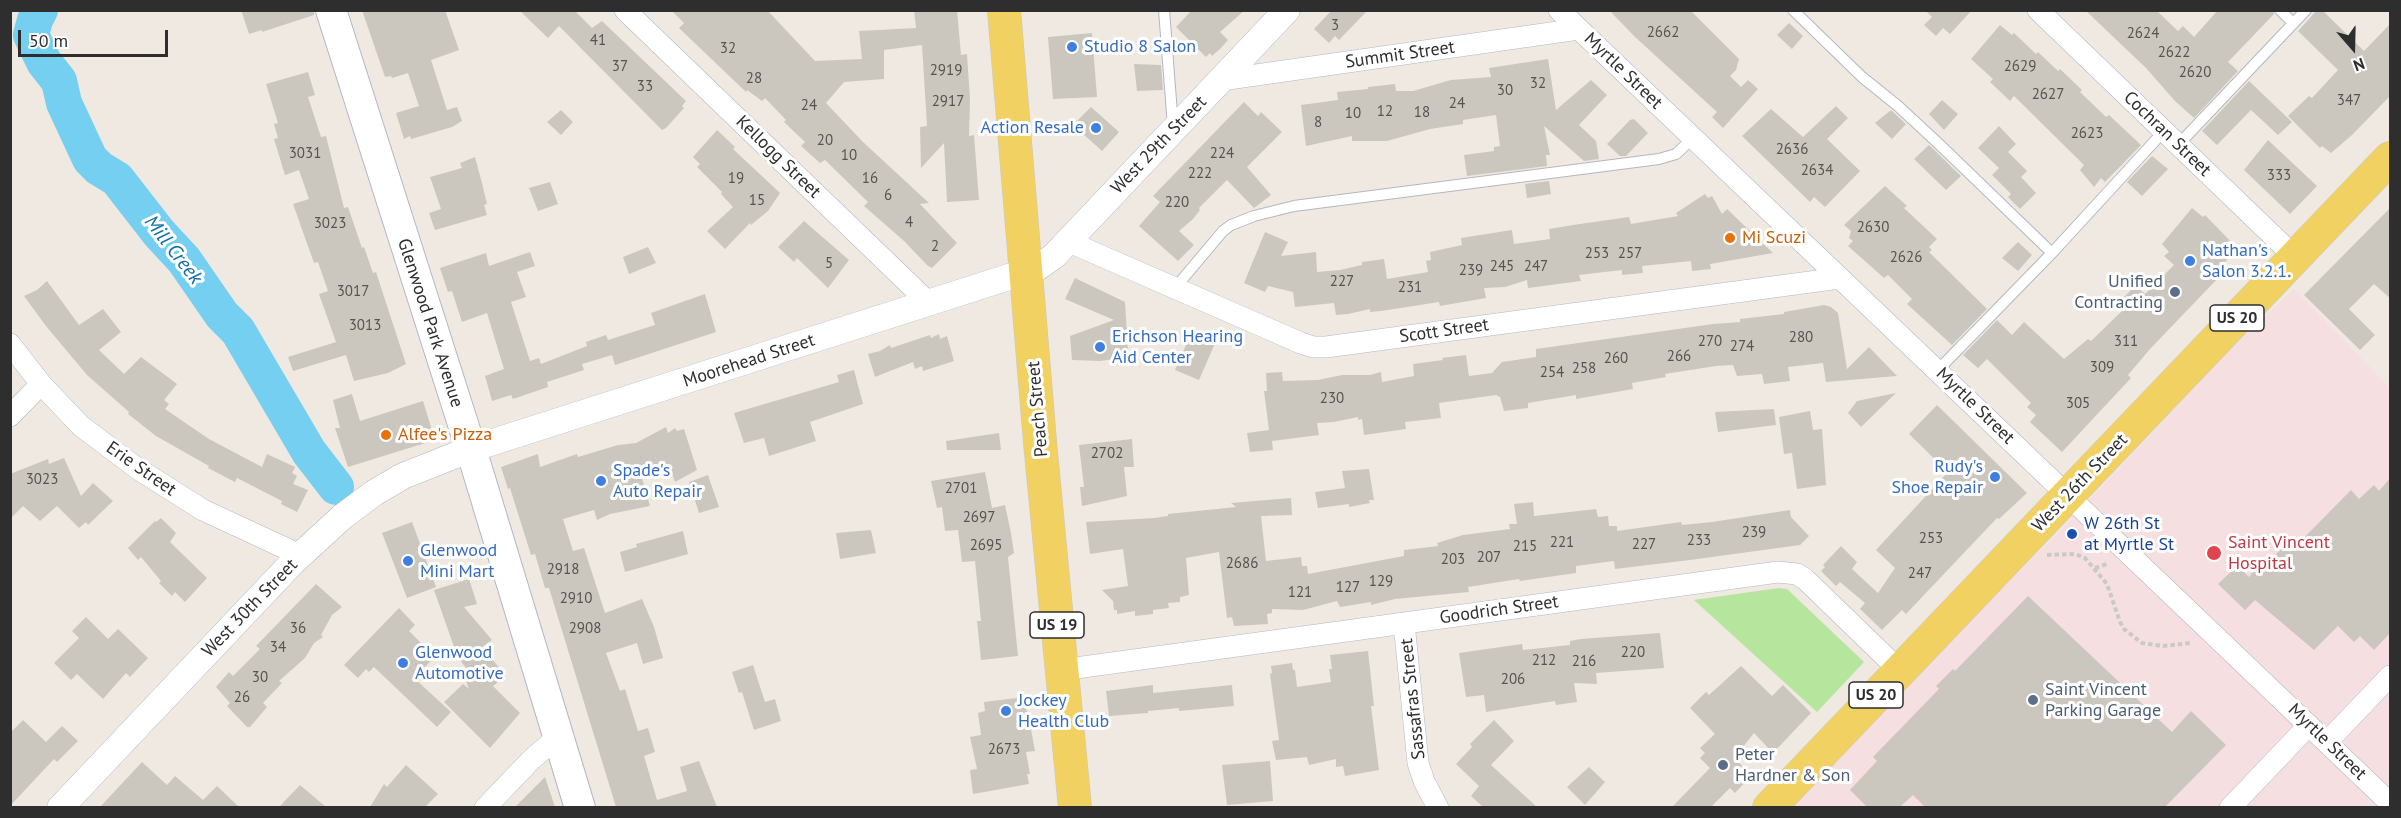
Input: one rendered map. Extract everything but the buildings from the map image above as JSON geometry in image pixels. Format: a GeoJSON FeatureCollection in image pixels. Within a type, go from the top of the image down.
{"type":"FeatureCollection","features":[{"type":"Feature","properties":{"kind":"main road","name":"Glenwood Park Avenue"},"geometry":{"type":"LineString","coordinates":[[331,10],[471,449],[580,807]]}},
{"type":"Feature","properties":{"kind":"main road","name":"Peach Street"},"geometry":{"type":"LineString","coordinates":[[1004,10],[1075,807]]}},
{"type":"Feature","properties":{"kind":"main road","name":"West 26th Street"},"geometry":{"type":"LineString","coordinates":[[1768,807],[2391,158]]}},
{"type":"Feature","properties":{"kind":"street","name":"Kellogg Street"},"geometry":{"type":"LineString","coordinates":[[626,10],[930,304]]}},
{"type":"Feature","properties":{"kind":"street","name":"West 29th Street"},"geometry":{"type":"LineString","coordinates":[[1026,273],[1046,262],[1067,241],[1287,10]]}},
{"type":"Feature","properties":{"kind":"street","name":"Myrtle Street"},"geometry":{"type":"LineString","coordinates":[[1559,10],[2391,802]]}},
{"type":"Feature","properties":{"kind":"street","name":"Cochran Street"},"geometry":{"type":"LineString","coordinates":[[2038,10],[2295,257]]}},
{"type":"Feature","properties":{"kind":"street","name":"Summit Street"},"geometry":{"type":"LineString","coordinates":[[1221,80],[1579,29]]}},
{"type":"Feature","properties":{"kind":"street","name":"Scott Street"},"geometry":{"type":"LineString","coordinates":[[1067,241],[1301,344],[1326,347],[1840,278]]}},
{"type":"Feature","properties":{"kind":"street","name":"Moorehead Street"},"geometry":{"type":"LineString","coordinates":[[471,449],[1026,273]]}},
{"type":"Feature","properties":{"kind":"street","name":"Erie Street"},"geometry":{"type":"LineString","coordinates":[[10,344],[41,384],[81,426],[158,483],[203,510],[300,555]]}},
{"type":"Feature","properties":{"kind":"street"},"geometry":{"type":"LineString","coordinates":[[10,416],[41,384]]}},
{"type":"Feature","properties":{"kind":"street","name":"West 30th Street"},"geometry":{"type":"LineString","coordinates":[[60,807],[300,555],[342,517],[374,493],[403,476],[471,449]]}},
{"type":"Feature","properties":{"kind":"street","name":"Goodrich Street"},"geometry":{"type":"LineString","coordinates":[[1061,670],[1788,572],[1806,579],[1900,671]]}},
{"type":"Feature","properties":{"kind":"street","name":"Sassafras Street"},"geometry":{"type":"LineString","coordinates":[[1404,623],[1418,763],[1424,781],[1438,807]]}},
{"type":"Feature","properties":{"kind":"street"},"geometry":{"type":"LineString","coordinates":[[2327,742],[2391,676]]}},
{"type":"Feature","properties":{"kind":"street"},"geometry":{"type":"LineString","coordinates":[[2230,807],[2309,725]]}},
{"type":"Feature","properties":{"kind":"street"},"geometry":{"type":"LineString","coordinates":[[485,807],[532,759],[559,736]]}},
{"type":"Feature","properties":{"kind":"lane"},"geometry":{"type":"LineString","coordinates":[[1164,10],[1174,130]]}},
{"type":"Feature","properties":{"kind":"lane"},"geometry":{"type":"LineString","coordinates":[[1793,10],[1862,77],[1940,145],[2052,253]]}},
{"type":"Feature","properties":{"kind":"lane"},"geometry":{"type":"LineString","coordinates":[[2280,10],[2293,24]]}},
{"type":"Feature","properties":{"kind":"lane"},"geometry":{"type":"LineString","coordinates":[[1937,371],[2052,253],[2306,10]]}},
{"type":"Feature","properties":{"kind":"lane"},"geometry":{"type":"LineString","coordinates":[[1174,288],[1223,231],[1254,216],[1294,206],[1659,159],[1676,154],[1693,138]]}},
{"type":"Feature","properties":{"kind":"path"},"geometry":{"type":"LineString","coordinates":[[2046,555],[2075,554],[2085,558],[2107,584],[2120,622],[2133,637],[2149,646],[2191,643]]}},
{"type":"Feature","properties":{"kind":"path"},"geometry":{"type":"LineString","coordinates":[[2095,568],[2107,564]]}},
{"type":"Feature","properties":{"kind":"shaded area","name":"Saint Vincent Hospital"},"geometry":{"type":"Polygon","coordinates":[[[2294,289],[2390,388],[2390,807],[1792,808],[1943,648],[2060,531],[2230,350],[2294,289]]]}},
{"type":"Feature","properties":{"kind":"green space"},"geometry":{"type":"Polygon","coordinates":[[[1779,588],[1787,589],[1864,662],[1817,712],[1694,600],[1779,588]]]}},
{"type":"Feature","properties":{"kind":"waterway","name":"Mill Creek"},"geometry":{"type":"LineString","coordinates":[[40,10],[31,35],[44,62],[59,81],[64,103],[90,159],[99,168],[117,179],[159,233],[184,260],[222,315],[238,331],[309,452],[336,487]]}},
{"type":"Feature","properties":{"kind":"place","name":"Studio 8 Salon"},"geometry":{"type":"Point","coordinates":[1072,47]}},
{"type":"Feature","properties":{"kind":"place","name":"Action Resale"},"geometry":{"type":"Point","coordinates":[1096,128]}},
{"type":"Feature","properties":{"kind":"place","name":"Mi Scuzi"},"geometry":{"type":"Point","coordinates":[1730,238]}},
{"type":"Feature","properties":{"kind":"place","name":"Nathan's Salon 3.2.1."},"geometry":{"type":"Point","coordinates":[2190,261]}},
{"type":"Feature","properties":{"kind":"place","name":"Unified Contracting"},"geometry":{"type":"Point","coordinates":[2175,292]}},
{"type":"Feature","properties":{"kind":"place","name":"Erichson Hearing Aid Center"},"geometry":{"type":"Point","coordinates":[1100,347]}},
{"type":"Feature","properties":{"kind":"place","name":"Alfee's Pizza"},"geometry":{"type":"Point","coordinates":[386,435]}},
{"type":"Feature","properties":{"kind":"place","name":"Rudy's Shoe Repair"},"geometry":{"type":"Point","coordinates":[1995,477]}},
{"type":"Feature","properties":{"kind":"place","name":"Spade's Auto Repair"},"geometry":{"type":"Point","coordinates":[601,481]}},
{"type":"Feature","properties":{"kind":"place","name":"W 26th St at Myrtle St"},"geometry":{"type":"Point","coordinates":[2072,534]}},
{"type":"Feature","properties":{"kind":"place","name":"Saint Vincent Hospital"},"geometry":{"type":"Point","coordinates":[2214,553]}},
{"type":"Feature","properties":{"kind":"place","name":"Glenwood Mini Mart"},"geometry":{"type":"Point","coordinates":[408,561]}},
{"type":"Feature","properties":{"kind":"place","name":"Glenwood Automotive"},"geometry":{"type":"Point","coordinates":[403,663]}},
{"type":"Feature","properties":{"kind":"place","name":"Saint Vincent Parking Garage"},"geometry":{"type":"Point","coordinates":[2033,700]}},
{"type":"Feature","properties":{"kind":"place","name":"Jockey Health Club"},"geometry":{"type":"Point","coordinates":[1006,711]}},
{"type":"Feature","properties":{"kind":"place","name":"Peter Hardner & Son"},"geometry":{"type":"Point","coordinates":[1723,765]}}]}
